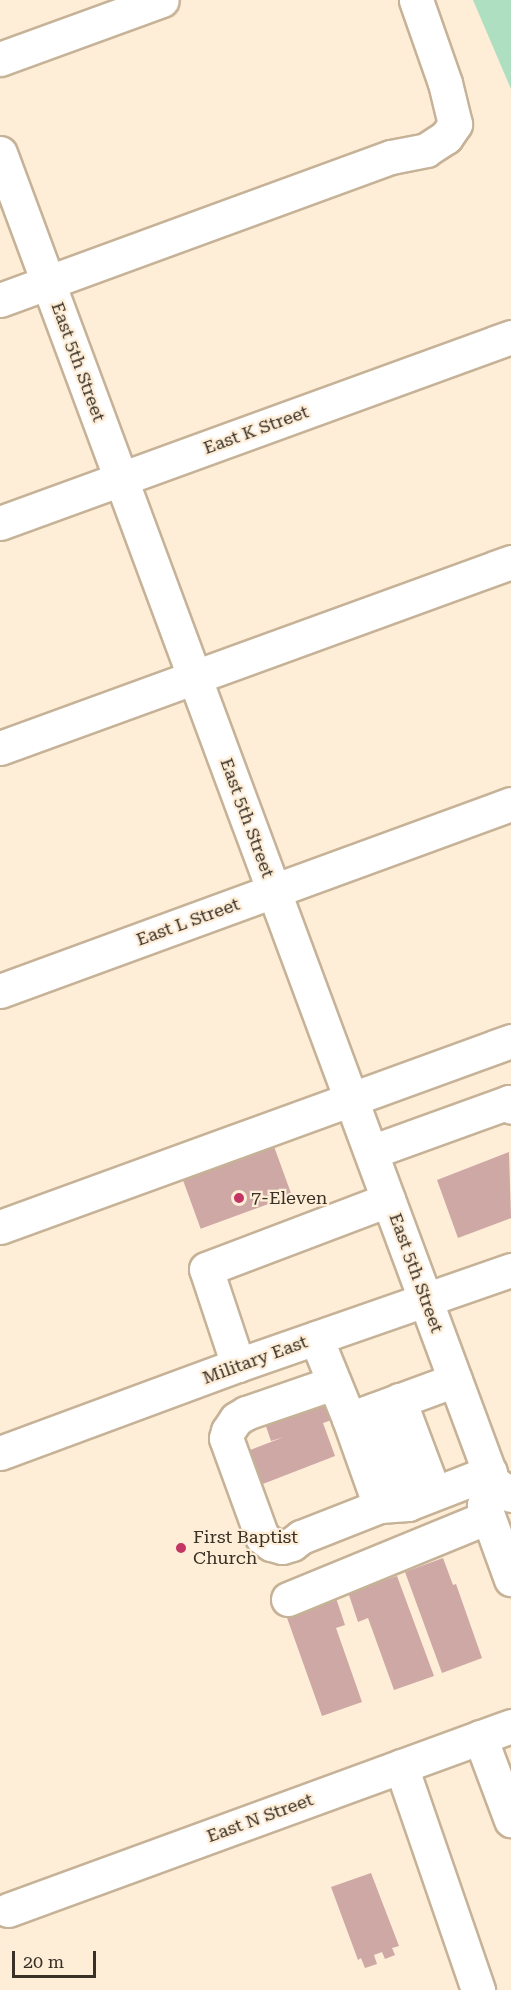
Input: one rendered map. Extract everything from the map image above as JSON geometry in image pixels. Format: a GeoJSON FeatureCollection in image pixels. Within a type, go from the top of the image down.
{"type":"FeatureCollection","features":[{"type":"Feature","properties":{"kind":"street"},"geometry":{"type":"LineString","coordinates":[[0,59],[162,0]]}},
{"type":"Feature","properties":{"kind":"street"},"geometry":{"type":"LineString","coordinates":[[0,300],[391,157],[426,150],[446,137],[456,124],[445,83],[416,0]]}},
{"type":"Feature","properties":{"kind":"street","name":"East 5th Street"},"geometry":{"type":"LineString","coordinates":[[0,153],[496,1492],[511,1579]]}},
{"type":"Feature","properties":{"kind":"street","name":"East K Street"},"geometry":{"type":"LineString","coordinates":[[0,523],[511,337]]}},
{"type":"Feature","properties":{"kind":"street"},"geometry":{"type":"LineString","coordinates":[[0,748],[511,562]]}},
{"type":"Feature","properties":{"kind":"street","name":"East L Street"},"geometry":{"type":"LineString","coordinates":[[0,991],[511,804]]}},
{"type":"Feature","properties":{"kind":"street"},"geometry":{"type":"LineString","coordinates":[[0,1227],[511,1041]]}},
{"type":"Feature","properties":{"kind":"street"},"geometry":{"type":"LineString","coordinates":[[371,1152],[509,1102],[511,1107]]}},
{"type":"Feature","properties":{"kind":"street"},"geometry":{"type":"LineString","coordinates":[[238,1365],[206,1269],[388,1200]]}},
{"type":"Feature","properties":{"kind":"street","name":"Military East"},"geometry":{"type":"LineString","coordinates":[[0,1453],[238,1365],[511,1270]]}},
{"type":"Feature","properties":{"kind":"street"},"geometry":{"type":"LineString","coordinates":[[315,1338],[333,1383],[374,1410],[407,1501]]}},
{"type":"Feature","properties":{"kind":"street"},"geometry":{"type":"LineString","coordinates":[[374,1410],[455,1380]]}},
{"type":"Feature","properties":{"kind":"street"},"geometry":{"type":"LineString","coordinates":[[333,1383],[246,1413],[236,1419],[228,1431],[226,1438],[262,1537],[271,1544],[282,1547],[292,1544],[301,1537],[407,1501],[496,1492]]}},
{"type":"Feature","properties":{"kind":"street"},"geometry":{"type":"LineString","coordinates":[[374,1410],[407,1501]]}},
{"type":"Feature","properties":{"kind":"street"},"geometry":{"type":"LineString","coordinates":[[288,1599],[496,1492]]}},
{"type":"Feature","properties":{"kind":"street","name":"East N Street"},"geometry":{"type":"LineString","coordinates":[[8,1910],[511,1726]]}},
{"type":"Feature","properties":{"kind":"street"},"geometry":{"type":"LineString","coordinates":[[480,1737],[511,1820]]}},
{"type":"Feature","properties":{"kind":"street"},"geometry":{"type":"LineString","coordinates":[[401,1766],[478,1990]]}},
{"type":"Feature","properties":{"kind":"green space"},"geometry":{"type":"Polygon","coordinates":[[[473,0],[511,0],[511,89],[473,0]]]}},
{"type":"Feature","properties":{"kind":"building"},"geometry":{"type":"Polygon","coordinates":[[[272,1141],[292,1196],[201,1229],[181,1174],[272,1141]]]}},
{"type":"Feature","properties":{"kind":"building"},"geometry":{"type":"Polygon","coordinates":[[[509,1152],[511,1218],[458,1238],[437,1180],[509,1152]]]}},
{"type":"Feature","properties":{"kind":"building"},"geometry":{"type":"Polygon","coordinates":[[[338,1372],[352,1413],[323,1423],[335,1456],[255,1487],[242,1453],[284,1437],[271,1441],[257,1400],[338,1372]]]}},
{"type":"Feature","properties":{"kind":"building"},"geometry":{"type":"Polygon","coordinates":[[[443,1558],[453,1585],[456,1584],[482,1658],[442,1673],[405,1572],[443,1558]]]}},
{"type":"Feature","properties":{"kind":"building"},"geometry":{"type":"Polygon","coordinates":[[[397,1576],[434,1676],[394,1690],[368,1618],[358,1622],[348,1592],[397,1576]]]}},
{"type":"Feature","properties":{"kind":"building"},"geometry":{"type":"Polygon","coordinates":[[[336,1598],[345,1625],[336,1628],[362,1702],[322,1716],[286,1615],[336,1598]]]}},
{"type":"Feature","properties":{"kind":"building"},"geometry":{"type":"Polygon","coordinates":[[[371,1873],[399,1946],[392,1948],[395,1955],[385,1959],[382,1952],[374,1955],[377,1964],[365,1968],[361,1958],[358,1960],[331,1887],[371,1873]]]}},
{"type":"Feature","properties":{"kind":"place","name":"7-Eleven"},"geometry":{"type":"Point","coordinates":[239,1198]}},
{"type":"Feature","properties":{"kind":"place","name":"First Baptist Church"},"geometry":{"type":"Point","coordinates":[181,1548]}}]}
